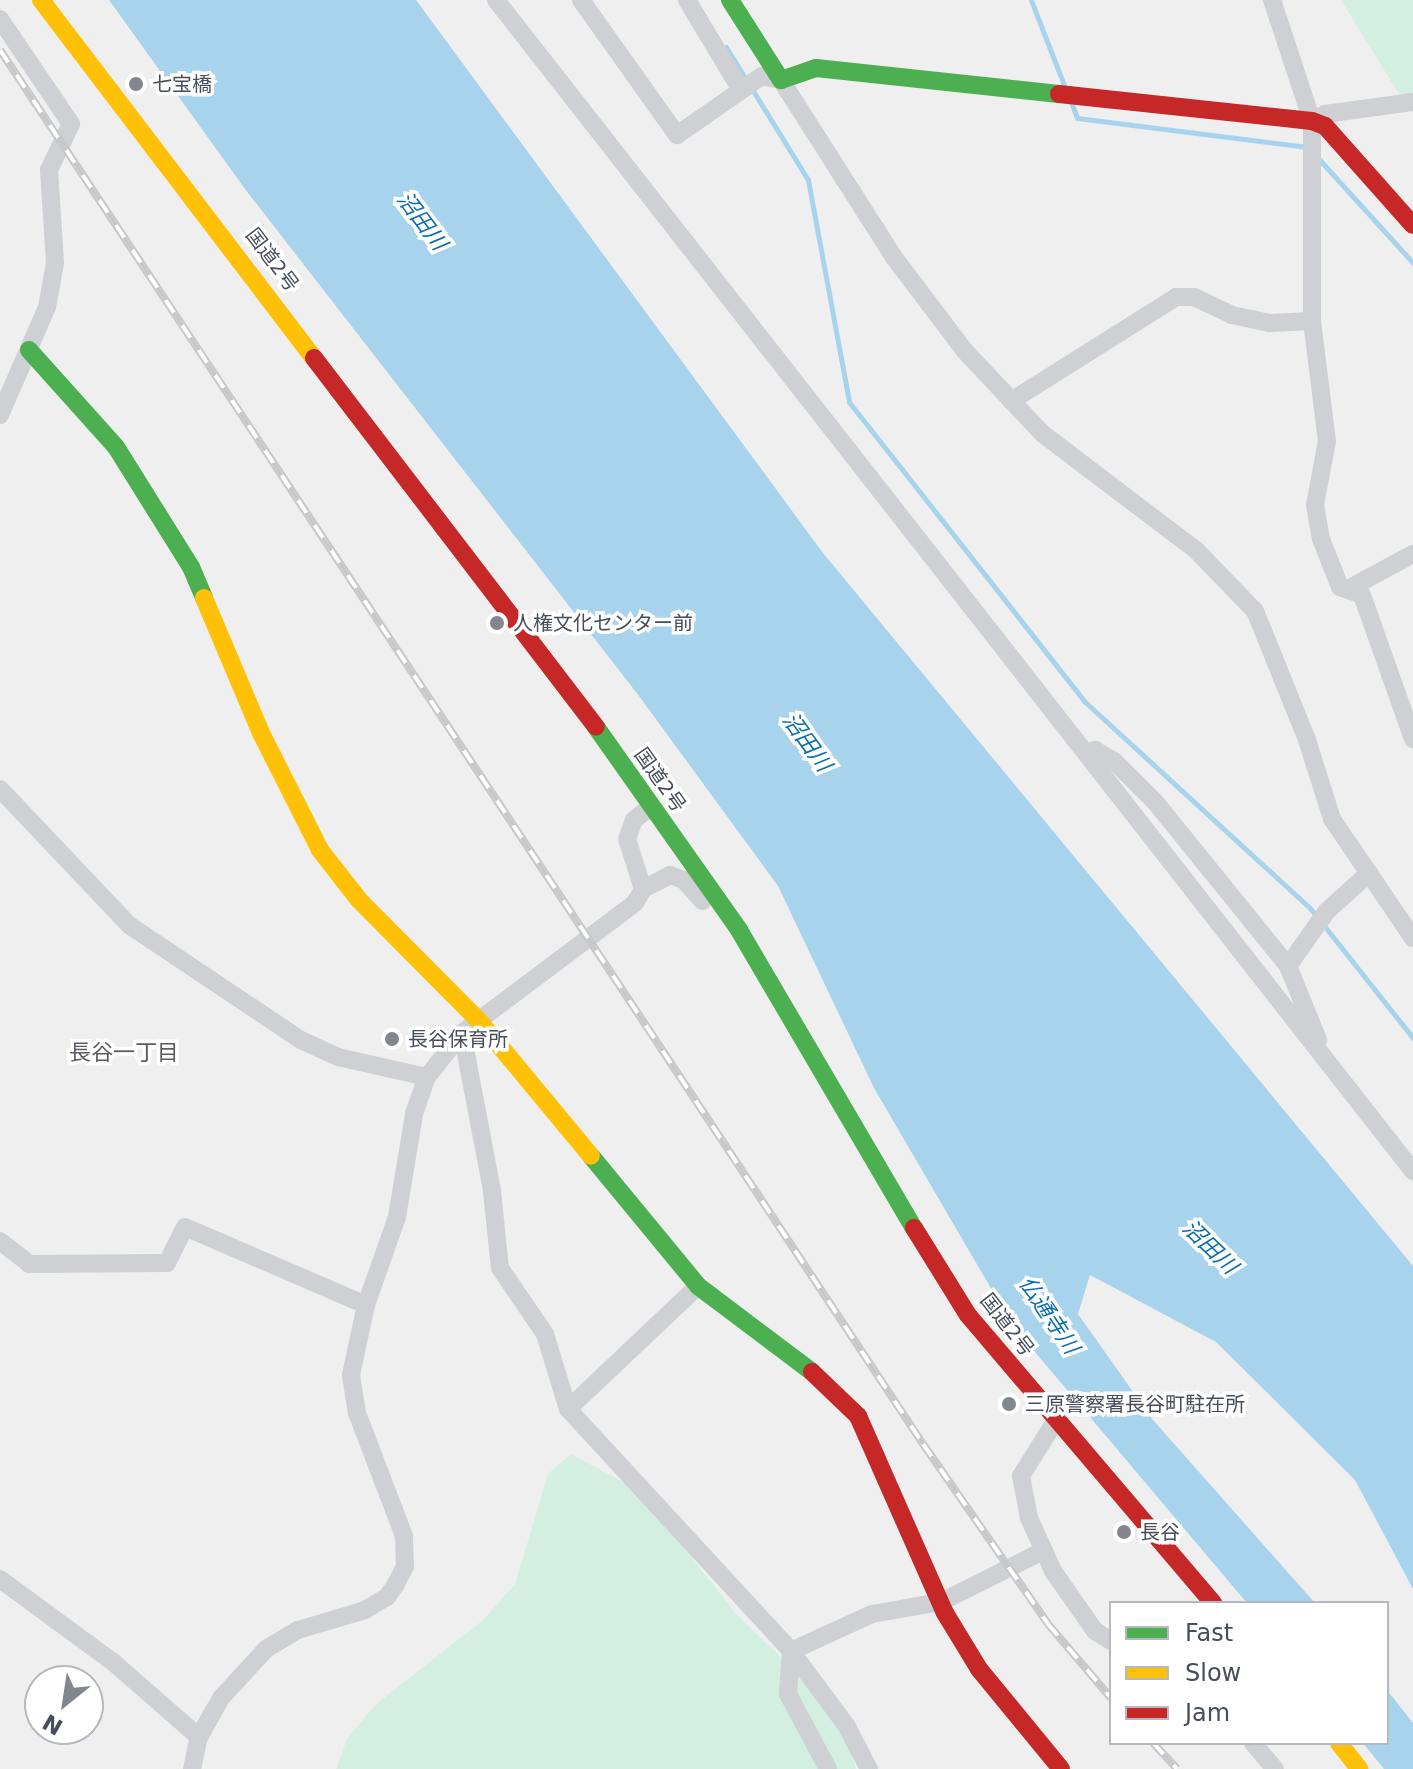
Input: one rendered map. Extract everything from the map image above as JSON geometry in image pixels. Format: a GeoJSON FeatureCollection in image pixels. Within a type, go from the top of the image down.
{"type":"FeatureCollection","features":[{"type":"Feature","properties":{"kind":"main road","name":"国道2号"},"geometry":{"type":"LineString","coordinates":[[41,0],[434,510],[739,930],[968,1315],[1211,1601]]}},
{"type":"Feature","properties":{"kind":"main road"},"geometry":{"type":"LineString","coordinates":[[730,0],[781,80],[816,68],[1312,121],[1325,126],[1413,225]]}},
{"type":"Feature","properties":{"kind":"main road"},"geometry":{"type":"LineString","coordinates":[[29,350],[116,447],[191,567],[261,733],[320,850],[359,900],[479,1021],[698,1286],[825,1382],[858,1416],[941,1602],[979,1669],[1061,1769]]}},
{"type":"Feature","properties":{"kind":"main road"},"geometry":{"type":"LineString","coordinates":[[1341,1745],[1359,1769]]}},
{"type":"Feature","properties":{"kind":"street"},"geometry":{"type":"LineString","coordinates":[[496,0],[1413,1171]]}},
{"type":"Feature","properties":{"kind":"street"},"geometry":{"type":"LineString","coordinates":[[581,0],[677,135],[762,76],[781,80],[893,256],[964,350],[1043,434],[1197,551],[1255,611],[1307,740],[1332,819],[1413,938]]}},
{"type":"Feature","properties":{"kind":"street"},"geometry":{"type":"LineString","coordinates":[[687,0],[741,90]]}},
{"type":"Feature","properties":{"kind":"street"},"geometry":{"type":"LineString","coordinates":[[1272,0],[1312,121],[1312,321],[1327,441],[1315,505],[1321,539],[1340,587],[1350,588],[1362,595],[1413,739]]}},
{"type":"Feature","properties":{"kind":"street"},"geometry":{"type":"LineString","coordinates":[[0,19],[71,124],[49,170],[55,263],[47,307],[0,415]]}},
{"type":"Feature","properties":{"kind":"street"},"geometry":{"type":"LineString","coordinates":[[1312,121],[1325,114],[1413,102]]}},
{"type":"Feature","properties":{"kind":"street"},"geometry":{"type":"LineString","coordinates":[[1011,401],[1176,297],[1194,297],[1232,315],[1270,323],[1312,321]]}},
{"type":"Feature","properties":{"kind":"street"},"geometry":{"type":"LineString","coordinates":[[1350,588],[1413,554]]}},
{"type":"Feature","properties":{"kind":"street"},"geometry":{"type":"LineString","coordinates":[[1088,755],[1095,750],[1114,761],[1156,803],[1288,966],[1319,1039],[1316,1047]]}},
{"type":"Feature","properties":{"kind":"street"},"geometry":{"type":"LineString","coordinates":[[0,789],[129,925],[301,1040],[338,1057],[427,1077]]}},
{"type":"Feature","properties":{"kind":"street"},"geometry":{"type":"LineString","coordinates":[[643,889],[627,839],[634,820],[651,806]]}},
{"type":"Feature","properties":{"kind":"street"},"geometry":{"type":"LineString","coordinates":[[1288,966],[1327,911],[1369,873]]}},
{"type":"Feature","properties":{"kind":"street"},"geometry":{"type":"LineString","coordinates":[[192,1769],[199,1737],[221,1698],[266,1649],[298,1630],[365,1610],[387,1597],[405,1566],[404,1536],[357,1413],[351,1375],[366,1305],[397,1217],[414,1114],[427,1077],[462,1033],[635,903],[643,889],[670,875],[684,880],[725,929],[757,983],[767,979]]}},
{"type":"Feature","properties":{"kind":"street"},"geometry":{"type":"LineString","coordinates":[[462,1033],[492,1191],[500,1268],[545,1334],[568,1409],[791,1651],[846,1725],[869,1769]]}},
{"type":"Feature","properties":{"kind":"street"},"geometry":{"type":"LineString","coordinates":[[0,1241],[29,1264],[167,1263],[185,1227],[366,1305]]}},
{"type":"Feature","properties":{"kind":"street"},"geometry":{"type":"LineString","coordinates":[[568,1409],[698,1286]]}},
{"type":"Feature","properties":{"kind":"street"},"geometry":{"type":"LineString","coordinates":[[1056,1420],[1021,1476],[1029,1518],[1036,1541],[1066,1591],[1095,1631],[1109,1640]]}},
{"type":"Feature","properties":{"kind":"street"},"geometry":{"type":"LineString","coordinates":[[1029,1518],[1026,1535],[1033,1556],[1050,1584],[1066,1591]]}},
{"type":"Feature","properties":{"kind":"street"},"geometry":{"type":"LineString","coordinates":[[791,1651],[872,1614],[941,1602],[1033,1556]]}},
{"type":"Feature","properties":{"kind":"street"},"geometry":{"type":"LineString","coordinates":[[0,1579],[113,1662],[199,1737]]}},
{"type":"Feature","properties":{"kind":"street"},"geometry":{"type":"LineString","coordinates":[[791,1651],[788,1694],[828,1769]]}},
{"type":"Feature","properties":{"kind":"street"},"geometry":{"type":"LineString","coordinates":[[1255,1745],[1275,1769]]}},
{"type":"Feature","properties":{"kind":"green space"},"geometry":{"type":"Polygon","coordinates":[[[1341,0],[1413,0],[1413,111],[1410,112],[1341,0]]]}},
{"type":"Feature","properties":{"kind":"green space"},"geometry":{"type":"Polygon","coordinates":[[[571,1454],[638,1490],[738,1616],[819,1694],[849,1744],[856,1769],[336,1769],[347,1739],[375,1705],[483,1620],[515,1584],[548,1474],[571,1454]]]}},
{"type":"Feature","properties":{"kind":"water"},"geometry":{"type":"Polygon","coordinates":[[[109,0],[416,0],[823,553],[1413,1266],[1413,1589],[1355,1480],[1216,1342],[1090,1275],[1078,1314],[1153,1420],[1313,1601],[1245,1601],[1013,1326],[874,1088],[778,886],[639,696],[245,189],[109,0]]]}},
{"type":"Feature","properties":{"kind":"water"},"geometry":{"type":"Polygon","coordinates":[[[1389,1693],[1413,1723],[1413,1769],[1384,1769],[1365,1745],[1389,1745],[1389,1693]]]}},
{"type":"Feature","properties":{"kind":"waterway"},"geometry":{"type":"LineString","coordinates":[[1031,0],[1064,85]]}},
{"type":"Feature","properties":{"kind":"waterway"},"geometry":{"type":"LineString","coordinates":[[726,47],[808,180],[849,402],[1084,701],[1310,908],[1413,1038]]}},
{"type":"Feature","properties":{"kind":"waterway"},"geometry":{"type":"LineString","coordinates":[[1071,102],[1077,118],[1307,147]]}},
{"type":"Feature","properties":{"kind":"waterway"},"geometry":{"type":"LineString","coordinates":[[1317,157],[1413,263]]}},
{"type":"Feature","properties":{"kind":"railway"},"geometry":{"type":"LineString","coordinates":[[0,50],[923,1444],[1048,1624],[1109,1696]]}},
{"type":"Feature","properties":{"kind":"railway"},"geometry":{"type":"LineString","coordinates":[[1155,1745],[1177,1769]]}},
{"type":"Feature","properties":{"kind":"traffic: fast"},"geometry":{"type":"LineString","coordinates":[[730,0],[781,80],[816,68],[1059,94]]}},
{"type":"Feature","properties":{"kind":"traffic: fast"},"geometry":{"type":"LineString","coordinates":[[29,350],[116,447],[191,567],[204,598]]}},
{"type":"Feature","properties":{"kind":"traffic: fast"},"geometry":{"type":"LineString","coordinates":[[596,727],[739,930],[914,1228]]}},
{"type":"Feature","properties":{"kind":"traffic: fast"},"geometry":{"type":"LineString","coordinates":[[591,1156],[698,1286],[812,1372]]}},
{"type":"Feature","properties":{"kind":"traffic: slow"},"geometry":{"type":"LineString","coordinates":[[41,0],[314,358]]}},
{"type":"Feature","properties":{"kind":"traffic: slow"},"geometry":{"type":"LineString","coordinates":[[204,598],[261,733],[320,850],[359,900],[479,1021],[591,1156]]}},
{"type":"Feature","properties":{"kind":"traffic: slow"},"geometry":{"type":"LineString","coordinates":[[1341,1745],[1359,1769]]}},
{"type":"Feature","properties":{"kind":"traffic: jam"},"geometry":{"type":"LineString","coordinates":[[1059,94],[1312,121],[1325,126],[1413,225]]}},
{"type":"Feature","properties":{"kind":"traffic: jam"},"geometry":{"type":"LineString","coordinates":[[314,358],[596,727]]}},
{"type":"Feature","properties":{"kind":"traffic: jam"},"geometry":{"type":"LineString","coordinates":[[914,1228],[968,1315],[1211,1601]]}},
{"type":"Feature","properties":{"kind":"traffic: jam"},"geometry":{"type":"LineString","coordinates":[[812,1372],[858,1416],[945,1613],[979,1669],[1061,1769]]}},
{"type":"Feature","properties":{"kind":"place","name":"七宝橋"},"geometry":{"type":"Point","coordinates":[136,84]}},
{"type":"Feature","properties":{"kind":"place","name":"人権文化センター前"},"geometry":{"type":"Point","coordinates":[497,623]}},
{"type":"Feature","properties":{"kind":"place","name":"長谷保育所"},"geometry":{"type":"Point","coordinates":[392,1039]}},
{"type":"Feature","properties":{"kind":"place","name":"三原警察署長谷町駐在所"},"geometry":{"type":"Point","coordinates":[1009,1404]}},
{"type":"Feature","properties":{"kind":"place","name":"長谷"},"geometry":{"type":"Point","coordinates":[1124,1532]}},
{"type":"Feature","properties":{"kind":"district","name":"長谷一丁目"},"geometry":{"type":"Point","coordinates":[124,1053]}},
{"type":"Feature","properties":{"kind":"water label","name":"沼田川"},"geometry":{"type":"Point","coordinates":[422,221]}},
{"type":"Feature","properties":{"kind":"water label","name":"沼田川"},"geometry":{"type":"Point","coordinates":[807,742]}},
{"type":"Feature","properties":{"kind":"water label","name":"沼田川"},"geometry":{"type":"Point","coordinates":[1210,1247]}},
{"type":"Feature","properties":{"kind":"water label","name":"仏通寺川"},"geometry":{"type":"Point","coordinates":[1049,1315]}}]}
